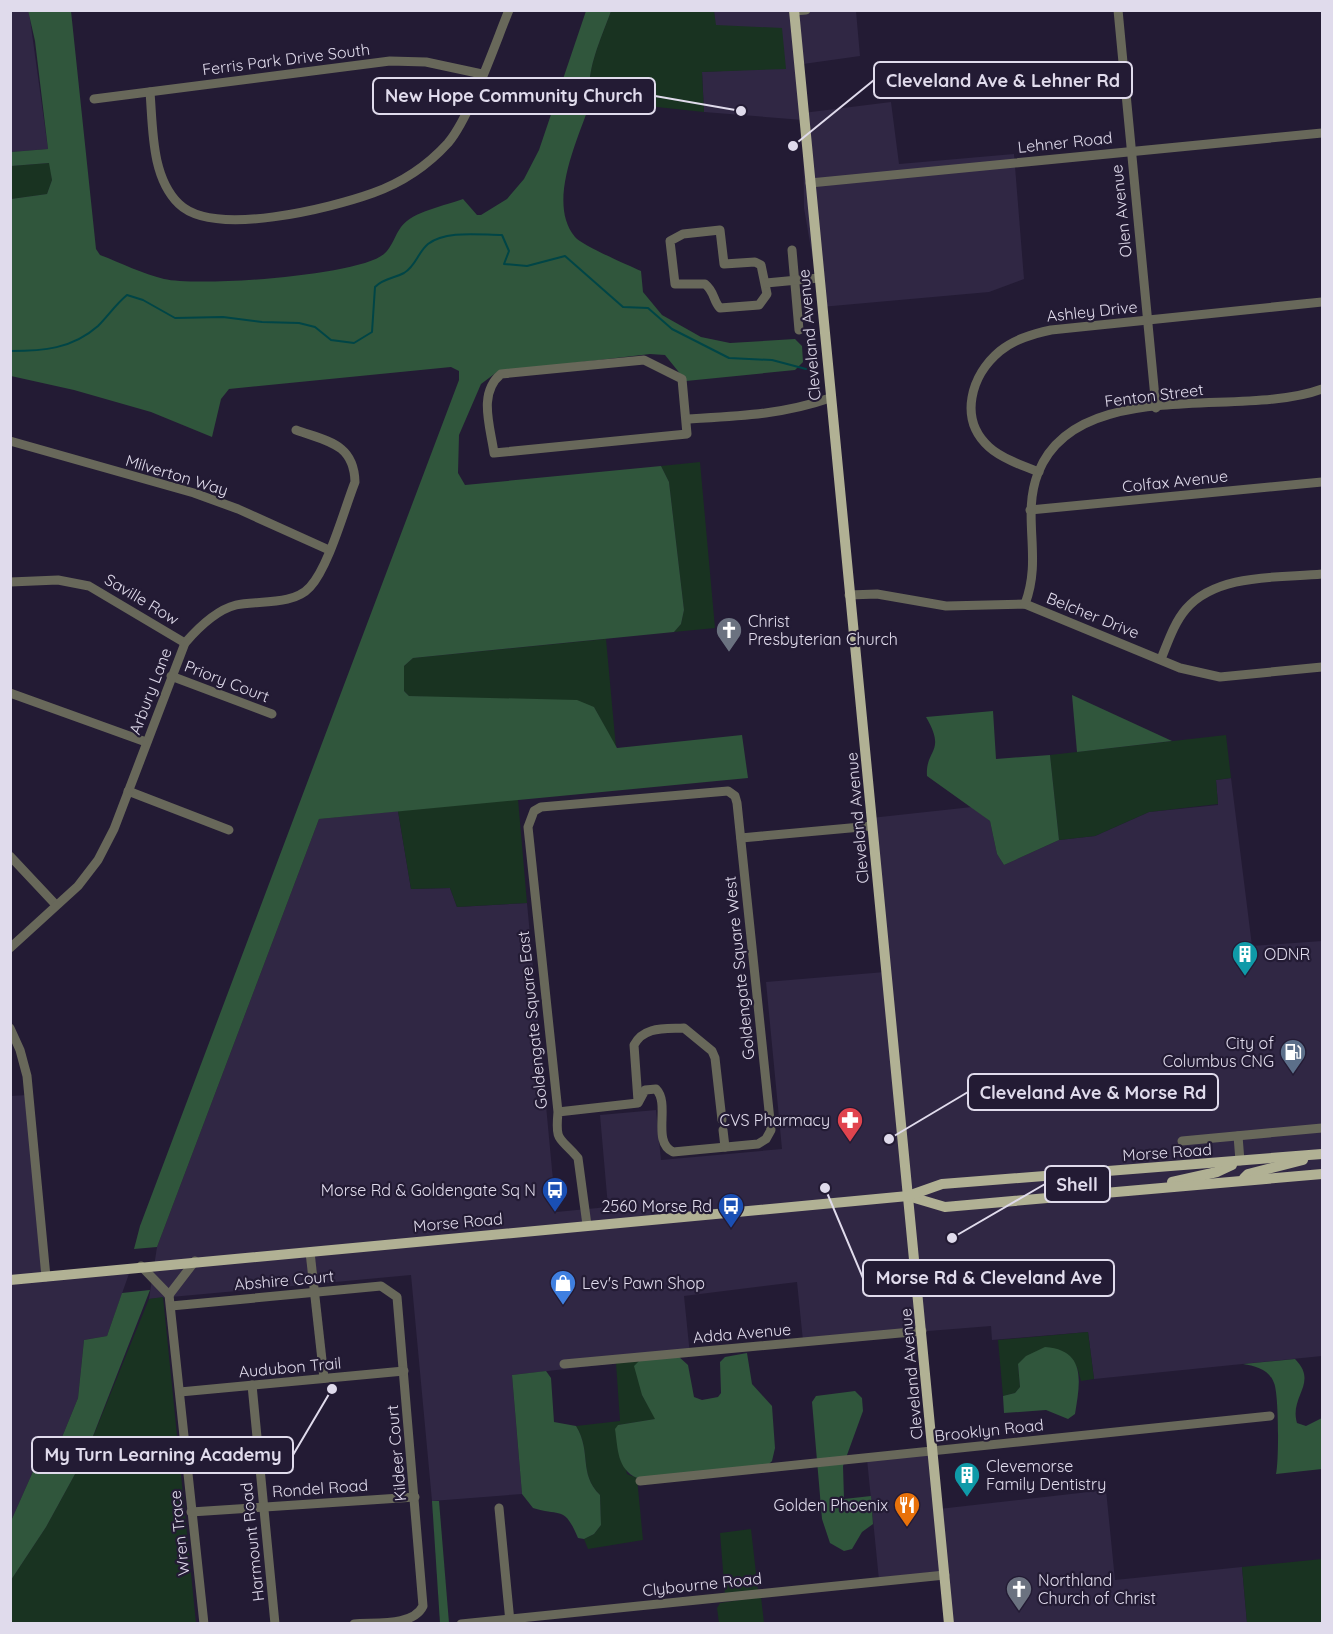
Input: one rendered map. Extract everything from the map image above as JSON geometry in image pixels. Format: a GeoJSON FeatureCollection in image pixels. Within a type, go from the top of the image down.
{"type":"FeatureCollection","features":[{"type":"Feature","properties":{"kind":"main road","name":"Cleveland Avenue"},"geometry":{"type":"LineString","coordinates":[[794,11],[949,1623]]}},
{"type":"Feature","properties":{"kind":"main road","name":"Morse Road"},"geometry":{"type":"LineString","coordinates":[[10,1280],[908,1196],[942,1184],[1320,1155]]}},
{"type":"Feature","properties":{"kind":"main road"},"geometry":{"type":"LineString","coordinates":[[1240,1181],[1248,1174],[1287,1166],[1320,1155]]}},
{"type":"Feature","properties":{"kind":"main road"},"geometry":{"type":"LineString","coordinates":[[1143,1189],[1217,1172],[1239,1161]]}},
{"type":"Feature","properties":{"kind":"main road","name":"Morse Road"},"geometry":{"type":"LineString","coordinates":[[908,1196],[945,1206],[1323,1174]]}},
{"type":"Feature","properties":{"kind":"street"},"geometry":{"type":"LineString","coordinates":[[150,92],[155,147],[167,191],[181,206],[199,216],[220,220],[263,217],[321,208],[374,193],[424,166],[450,141],[473,98],[509,10]]}},
{"type":"Feature","properties":{"kind":"street"},"geometry":{"type":"LineString","coordinates":[[794,11],[806,10]]}},
{"type":"Feature","properties":{"kind":"street","name":"Olen Avenue"},"geometry":{"type":"LineString","coordinates":[[1118,10],[1156,408]]}},
{"type":"Feature","properties":{"kind":"street","name":"Ferris Park Drive South"},"geometry":{"type":"LineString","coordinates":[[94,99],[390,61],[426,62],[482,74]]}},
{"type":"Feature","properties":{"kind":"street","name":"Lehner Road"},"geometry":{"type":"LineString","coordinates":[[810,183],[1323,133]]}},
{"type":"Feature","properties":{"kind":"street"},"geometry":{"type":"LineString","coordinates":[[720,230],[724,264],[755,262],[761,265],[766,283],[767,294],[759,305],[720,308],[715,294],[705,284],[675,284],[670,241],[682,234],[720,230]]}},
{"type":"Feature","properties":{"kind":"street"},"geometry":{"type":"LineString","coordinates":[[792,250],[799,330]]}},
{"type":"Feature","properties":{"kind":"street"},"geometry":{"type":"LineString","coordinates":[[766,283],[819,278]]}},
{"type":"Feature","properties":{"kind":"street","name":"Ashley Drive"},"geometry":{"type":"LineString","coordinates":[[1039,472],[990,448],[977,434],[970,415],[971,397],[977,380],[1000,351],[1027,335],[1051,330],[1323,302]]}},
{"type":"Feature","properties":{"kind":"street"},"geometry":{"type":"LineString","coordinates":[[644,360],[675,378],[682,379],[687,419],[687,434],[494,453],[487,394],[491,382],[501,374],[644,360]]}},
{"type":"Feature","properties":{"kind":"street","name":"Fenton Street"},"geometry":{"type":"LineString","coordinates":[[1025,604],[1032,584],[1035,555],[1030,510],[1039,472],[1053,448],[1078,425],[1115,413],[1291,396],[1323,388]]}},
{"type":"Feature","properties":{"kind":"street"},"geometry":{"type":"LineString","coordinates":[[687,419],[797,410],[830,398]]}},
{"type":"Feature","properties":{"kind":"street","name":"Arbury Lane"},"geometry":{"type":"LineString","coordinates":[[10,948],[78,886],[98,860],[128,791],[185,643],[203,624],[234,605],[286,599],[309,589],[320,572],[355,482],[351,460],[338,445],[296,430]]}},
{"type":"Feature","properties":{"kind":"street","name":"Milverton Way"},"geometry":{"type":"LineString","coordinates":[[10,441],[194,493],[238,509],[329,550]]}},
{"type":"Feature","properties":{"kind":"street","name":"Colfax Avenue"},"geometry":{"type":"LineString","coordinates":[[1030,510],[1323,482]]}},
{"type":"Feature","properties":{"kind":"street"},"geometry":{"type":"LineString","coordinates":[[1161,659],[1178,619],[1202,595],[1234,582],[1323,574]]}},
{"type":"Feature","properties":{"kind":"street","name":"Saville Row"},"geometry":{"type":"LineString","coordinates":[[10,582],[58,580],[89,586],[185,643]]}},
{"type":"Feature","properties":{"kind":"street","name":"Belcher Drive"},"geometry":{"type":"LineString","coordinates":[[849,595],[877,594],[946,606],[1025,604],[1180,668],[1220,677],[1323,667]]}},
{"type":"Feature","properties":{"kind":"street","name":"Priory Court"},"geometry":{"type":"LineString","coordinates":[[171,676],[272,714]]}},
{"type":"Feature","properties":{"kind":"street"},"geometry":{"type":"LineString","coordinates":[[10,693],[146,742]]}},
{"type":"Feature","properties":{"kind":"street","name":"Goldengate Square West"},"geometry":{"type":"LineString","coordinates":[[541,807],[720,790],[728,791],[738,803],[771,1130],[766,1139],[758,1144],[724,1148]]}},
{"type":"Feature","properties":{"kind":"street"},"geometry":{"type":"LineString","coordinates":[[128,791],[229,830]]}},
{"type":"Feature","properties":{"kind":"street","name":"Goldengate Square East"},"geometry":{"type":"LineString","coordinates":[[541,807],[534,812],[528,827],[558,1112],[556,1133],[562,1144],[578,1158],[587,1225]]}},
{"type":"Feature","properties":{"kind":"street"},"geometry":{"type":"LineString","coordinates":[[741,838],[872,826]]}},
{"type":"Feature","properties":{"kind":"street"},"geometry":{"type":"LineString","coordinates":[[10,856],[56,905]]}},
{"type":"Feature","properties":{"kind":"street"},"geometry":{"type":"LineString","coordinates":[[10,1028],[20,1050],[27,1076],[46,1277]]}},
{"type":"Feature","properties":{"kind":"street"},"geometry":{"type":"LineString","coordinates":[[684,1028],[712,1051],[715,1058],[724,1148],[673,1152],[669,1150],[664,1142],[659,1092],[652,1088],[645,1090],[638,1103],[634,1045],[638,1038],[650,1031],[684,1028]]}},
{"type":"Feature","properties":{"kind":"street"},"geometry":{"type":"LineString","coordinates":[[558,1112],[638,1103]]}},
{"type":"Feature","properties":{"kind":"street"},"geometry":{"type":"LineString","coordinates":[[1182,1141],[1323,1128]]}},
{"type":"Feature","properties":{"kind":"street"},"geometry":{"type":"LineString","coordinates":[[1238,1136],[1239,1161]]}},
{"type":"Feature","properties":{"kind":"street"},"geometry":{"type":"LineString","coordinates":[[310,1252],[324,1378]]}},
{"type":"Feature","properties":{"kind":"street"},"geometry":{"type":"LineString","coordinates":[[141,1266],[170,1295],[195,1261]]}},
{"type":"Feature","properties":{"kind":"street","name":"Abshire Court"},"geometry":{"type":"LineString","coordinates":[[171,1306],[381,1286],[397,1297]]}},
{"type":"Feature","properties":{"kind":"street","name":"Wren Trace"},"geometry":{"type":"LineString","coordinates":[[170,1295],[204,1623]]}},
{"type":"Feature","properties":{"kind":"street","name":"Kildeer Court"},"geometry":{"type":"LineString","coordinates":[[354,1623],[410,1619],[419,1613],[423,1606],[397,1297]]}},
{"type":"Feature","properties":{"kind":"street","name":"Adda Avenue"},"geometry":{"type":"LineString","coordinates":[[564,1364],[922,1330]]}},
{"type":"Feature","properties":{"kind":"street","name":"Audubon Trail"},"geometry":{"type":"LineString","coordinates":[[180,1392],[404,1371]]}},
{"type":"Feature","properties":{"kind":"street","name":"Harmount Road"},"geometry":{"type":"LineString","coordinates":[[252,1385],[275,1623]]}},
{"type":"Feature","properties":{"kind":"street","name":"Brooklyn Road"},"geometry":{"type":"LineString","coordinates":[[639,1481],[1270,1416]]}},
{"type":"Feature","properties":{"kind":"street","name":"Rondel Road"},"geometry":{"type":"LineString","coordinates":[[191,1512],[415,1497]]}},
{"type":"Feature","properties":{"kind":"street"},"geometry":{"type":"LineString","coordinates":[[499,1508],[510,1621]]}},
{"type":"Feature","properties":{"kind":"street","name":"Clybourne Road"},"geometry":{"type":"LineString","coordinates":[[461,1623],[510,1621],[945,1575]]}},
{"type":"Feature","properties":{"kind":"shaded area"},"geometry":{"type":"Polygon","coordinates":[[[11,11],[29,12],[48,149],[11,152],[11,11]]]}},
{"type":"Feature","properties":{"kind":"shaded area"},"geometry":{"type":"Polygon","coordinates":[[[714,11],[856,11],[860,56],[796,65],[803,113],[891,102],[899,164],[1014,154],[1024,279],[989,292],[821,307],[804,208],[803,120],[704,112],[702,72],[786,68],[715,25],[714,11]]]}},
{"type":"Feature","properties":{"kind":"shaded area"},"geometry":{"type":"Polygon","coordinates":[[[1231,778],[1252,946],[1322,941],[1322,1356],[1094,1379],[1088,1332],[992,1340],[991,1326],[803,1341],[797,1282],[684,1296],[690,1355],[512,1375],[522,1494],[432,1501],[411,1275],[149,1299],[157,1247],[319,819],[398,811],[411,889],[450,888],[457,907],[527,903],[556,1212],[608,1207],[600,1115],[656,1110],[661,1160],[782,1149],[766,982],[885,972],[871,818],[972,807],[990,821],[997,854],[1004,865],[1059,840],[1095,836],[1149,812],[1218,805],[1216,780],[1231,778]]]}},
{"type":"Feature","properties":{"kind":"shaded area"},"geometry":{"type":"Polygon","coordinates":[[[28,1095],[47,1277],[131,1268],[107,1336],[84,1340],[78,1398],[58,1447],[35,1467],[11,1521],[10,1096],[28,1095]]]}},
{"type":"Feature","properties":{"kind":"shaded area"},"geometry":{"type":"Polygon","coordinates":[[[933,1451],[939,1509],[1106,1490],[1115,1580],[1242,1567],[1247,1623],[947,1623],[942,1574],[879,1580],[867,1459],[933,1451]]]}},
{"type":"Feature","properties":{"kind":"green space"},"geometry":{"type":"Polygon","coordinates":[[[28,10],[71,11],[96,249],[100,255],[164,279],[209,282],[312,274],[369,262],[384,254],[406,221],[421,213],[463,199],[477,215],[481,215],[507,199],[524,179],[539,150],[586,11],[611,11],[592,67],[589,89],[591,100],[573,151],[564,188],[567,223],[580,241],[641,271],[643,292],[662,315],[701,337],[730,343],[795,339],[802,346],[803,362],[795,370],[686,381],[665,355],[650,354],[497,372],[481,384],[459,435],[458,473],[465,485],[661,466],[669,482],[684,610],[681,624],[674,632],[413,658],[404,666],[404,691],[409,696],[577,700],[594,707],[617,748],[742,735],[748,778],[319,819],[157,1247],[134,1249],[140,1226],[459,380],[459,371],[451,367],[229,389],[221,399],[212,437],[151,412],[74,390],[11,376],[11,199],[47,194],[52,180],[49,163],[11,166],[11,152],[48,149],[35,41],[28,10]]]}},
{"type":"Feature","properties":{"kind":"green space"},"geometry":{"type":"Polygon","coordinates":[[[611,11],[714,11],[716,25],[782,28],[786,69],[702,72],[704,112],[591,100],[589,89],[592,67],[611,11]]]}},
{"type":"Feature","properties":{"kind":"green space"},"geometry":{"type":"Polygon","coordinates":[[[50,163],[52,180],[47,194],[11,199],[11,166],[50,163]]]}},
{"type":"Feature","properties":{"kind":"green space"},"geometry":{"type":"Polygon","coordinates":[[[700,462],[715,628],[674,632],[681,624],[684,610],[669,482],[661,466],[700,462]]]}},
{"type":"Feature","properties":{"kind":"green space"},"geometry":{"type":"Polygon","coordinates":[[[606,639],[616,748],[594,707],[409,696],[404,691],[404,666],[413,658],[606,639]]]}},
{"type":"Feature","properties":{"kind":"green space"},"geometry":{"type":"Polygon","coordinates":[[[1072,695],[1172,741],[1077,752],[1072,695]]]}},
{"type":"Feature","properties":{"kind":"green space"},"geometry":{"type":"Polygon","coordinates":[[[993,711],[996,759],[1050,755],[1059,840],[1004,865],[997,854],[990,821],[927,776],[927,767],[934,750],[935,738],[926,717],[993,711]]]}},
{"type":"Feature","properties":{"kind":"green space"},"geometry":{"type":"Polygon","coordinates":[[[1226,735],[1231,778],[1216,780],[1218,804],[1149,812],[1095,836],[1059,840],[1050,755],[1226,735]]]}},
{"type":"Feature","properties":{"kind":"green space"},"geometry":{"type":"Polygon","coordinates":[[[518,799],[527,903],[457,907],[450,888],[411,889],[398,811],[518,799]]]}},
{"type":"Feature","properties":{"kind":"green space"},"geometry":{"type":"Polygon","coordinates":[[[150,1290],[86,1454],[46,1527],[11,1580],[11,1521],[35,1467],[58,1447],[78,1398],[84,1340],[107,1336],[122,1293],[150,1290]]]}},
{"type":"Feature","properties":{"kind":"green space"},"geometry":{"type":"Polygon","coordinates":[[[163,1297],[196,1623],[11,1624],[11,1580],[46,1527],[86,1454],[149,1299],[163,1297]]]}},
{"type":"Feature","properties":{"kind":"green space"},"geometry":{"type":"Polygon","coordinates":[[[1088,1332],[1094,1379],[1081,1381],[1077,1367],[1018,1365],[1020,1387],[1015,1393],[1003,1396],[998,1340],[1088,1332]]]}},
{"type":"Feature","properties":{"kind":"green space"},"geometry":{"type":"Polygon","coordinates":[[[1045,1347],[1059,1349],[1074,1361],[1079,1380],[1075,1414],[1068,1419],[1046,1410],[1004,1413],[1003,1396],[1015,1393],[1020,1387],[1018,1364],[1026,1356],[1045,1347]]]}},
{"type":"Feature","properties":{"kind":"green space"},"geometry":{"type":"Polygon","coordinates":[[[747,1353],[752,1384],[772,1406],[775,1448],[772,1461],[768,1465],[637,1478],[630,1474],[620,1458],[615,1429],[618,1425],[655,1419],[642,1395],[634,1366],[640,1360],[678,1356],[688,1365],[694,1397],[702,1400],[718,1397],[721,1393],[720,1362],[725,1357],[747,1353]]]}},
{"type":"Feature","properties":{"kind":"green space"},"geometry":{"type":"Polygon","coordinates":[[[1295,1359],[1304,1375],[1304,1383],[1297,1405],[1297,1423],[1306,1426],[1322,1418],[1322,1469],[1276,1474],[1278,1428],[1274,1383],[1265,1371],[1243,1364],[1295,1359]]]}},
{"type":"Feature","properties":{"kind":"green space"},"geometry":{"type":"Polygon","coordinates":[[[640,1360],[642,1395],[656,1419],[618,1425],[627,1474],[637,1478],[643,1540],[588,1549],[584,1539],[594,1534],[601,1525],[600,1495],[589,1479],[581,1436],[576,1426],[620,1421],[616,1363],[640,1360]]]}},
{"type":"Feature","properties":{"kind":"green space"},"geometry":{"type":"Polygon","coordinates":[[[546,1371],[551,1378],[554,1422],[576,1426],[581,1436],[589,1479],[600,1495],[601,1525],[594,1534],[584,1539],[578,1538],[565,1516],[533,1508],[522,1494],[512,1375],[546,1371]]]}},
{"type":"Feature","properties":{"kind":"green space"},"geometry":{"type":"Polygon","coordinates":[[[855,1391],[862,1398],[863,1411],[843,1466],[844,1499],[871,1496],[873,1524],[862,1532],[852,1549],[844,1551],[830,1543],[822,1519],[812,1402],[816,1396],[855,1391]]]}},
{"type":"Feature","properties":{"kind":"green space"},"geometry":{"type":"Polygon","coordinates":[[[432,1501],[439,1501],[449,1623],[440,1623],[432,1501]]]}},
{"type":"Feature","properties":{"kind":"green space"},"geometry":{"type":"Polygon","coordinates":[[[751,1529],[758,1591],[725,1595],[720,1533],[751,1529]]]}},
{"type":"Feature","properties":{"kind":"green space"},"geometry":{"type":"Polygon","coordinates":[[[1322,1559],[1322,1623],[1247,1623],[1242,1567],[1322,1559]]]}},
{"type":"Feature","properties":{"kind":"green space"},"geometry":{"type":"Polygon","coordinates":[[[761,1597],[764,1623],[719,1623],[717,1608],[720,1603],[761,1597]]]}},
{"type":"Feature","properties":{"kind":"waterway"},"geometry":{"type":"LineString","coordinates":[[10,351],[45,349],[78,340],[98,326],[127,295],[143,300],[175,318],[223,317],[262,322],[299,323],[315,327],[331,340],[354,343],[372,332],[375,287],[408,270],[425,247],[435,240],[454,235],[474,234],[502,235],[509,251],[504,264],[527,266],[565,256],[623,307],[648,308],[672,329],[729,358],[772,360],[806,369]]}},
{"type":"Feature","properties":{"kind":"place","name":"New Hope Community Church"},"geometry":{"type":"Point","coordinates":[741,111]}},
{"type":"Feature","properties":{"kind":"place","name":"Cleveland Ave & Lehner Rd"},"geometry":{"type":"Point","coordinates":[793,146]}},
{"type":"Feature","properties":{"kind":"place","name":"Christ Presbyterian Church"},"geometry":{"type":"Point","coordinates":[729,653]}},
{"type":"Feature","properties":{"kind":"place","name":"ODNR"},"geometry":{"type":"Point","coordinates":[1245,977]}},
{"type":"Feature","properties":{"kind":"place","name":"City of Columbus CNG"},"geometry":{"type":"Point","coordinates":[1293,1075]}},
{"type":"Feature","properties":{"kind":"place","name":"Cleveland Ave & Morse Rd"},"geometry":{"type":"Point","coordinates":[889,1139]}},
{"type":"Feature","properties":{"kind":"place","name":"CVS Pharmacy"},"geometry":{"type":"Point","coordinates":[850,1143]}},
{"type":"Feature","properties":{"kind":"place","name":"Morse Rd & Cleveland Ave"},"geometry":{"type":"Point","coordinates":[825,1188]}},
{"type":"Feature","properties":{"kind":"place","name":"Morse Rd & Goldengate Sq N"},"geometry":{"type":"Point","coordinates":[555,1213]}},
{"type":"Feature","properties":{"kind":"place","name":"2560 Morse Rd"},"geometry":{"type":"Point","coordinates":[731,1229]}},
{"type":"Feature","properties":{"kind":"place","name":"Shell"},"geometry":{"type":"Point","coordinates":[952,1238]}},
{"type":"Feature","properties":{"kind":"place","name":"Lev's Pawn Shop"},"geometry":{"type":"Point","coordinates":[563,1306]}},
{"type":"Feature","properties":{"kind":"place","name":"My Turn Learning Academy"},"geometry":{"type":"Point","coordinates":[332,1389]}},
{"type":"Feature","properties":{"kind":"place","name":"Clevemorse Family Dentistry"},"geometry":{"type":"Point","coordinates":[967,1498]}},
{"type":"Feature","properties":{"kind":"place","name":"Golden Phoenix"},"geometry":{"type":"Point","coordinates":[907,1528]}},
{"type":"Feature","properties":{"kind":"place","name":"Northland Church of Christ"},"geometry":{"type":"Point","coordinates":[1019,1612]}}]}
